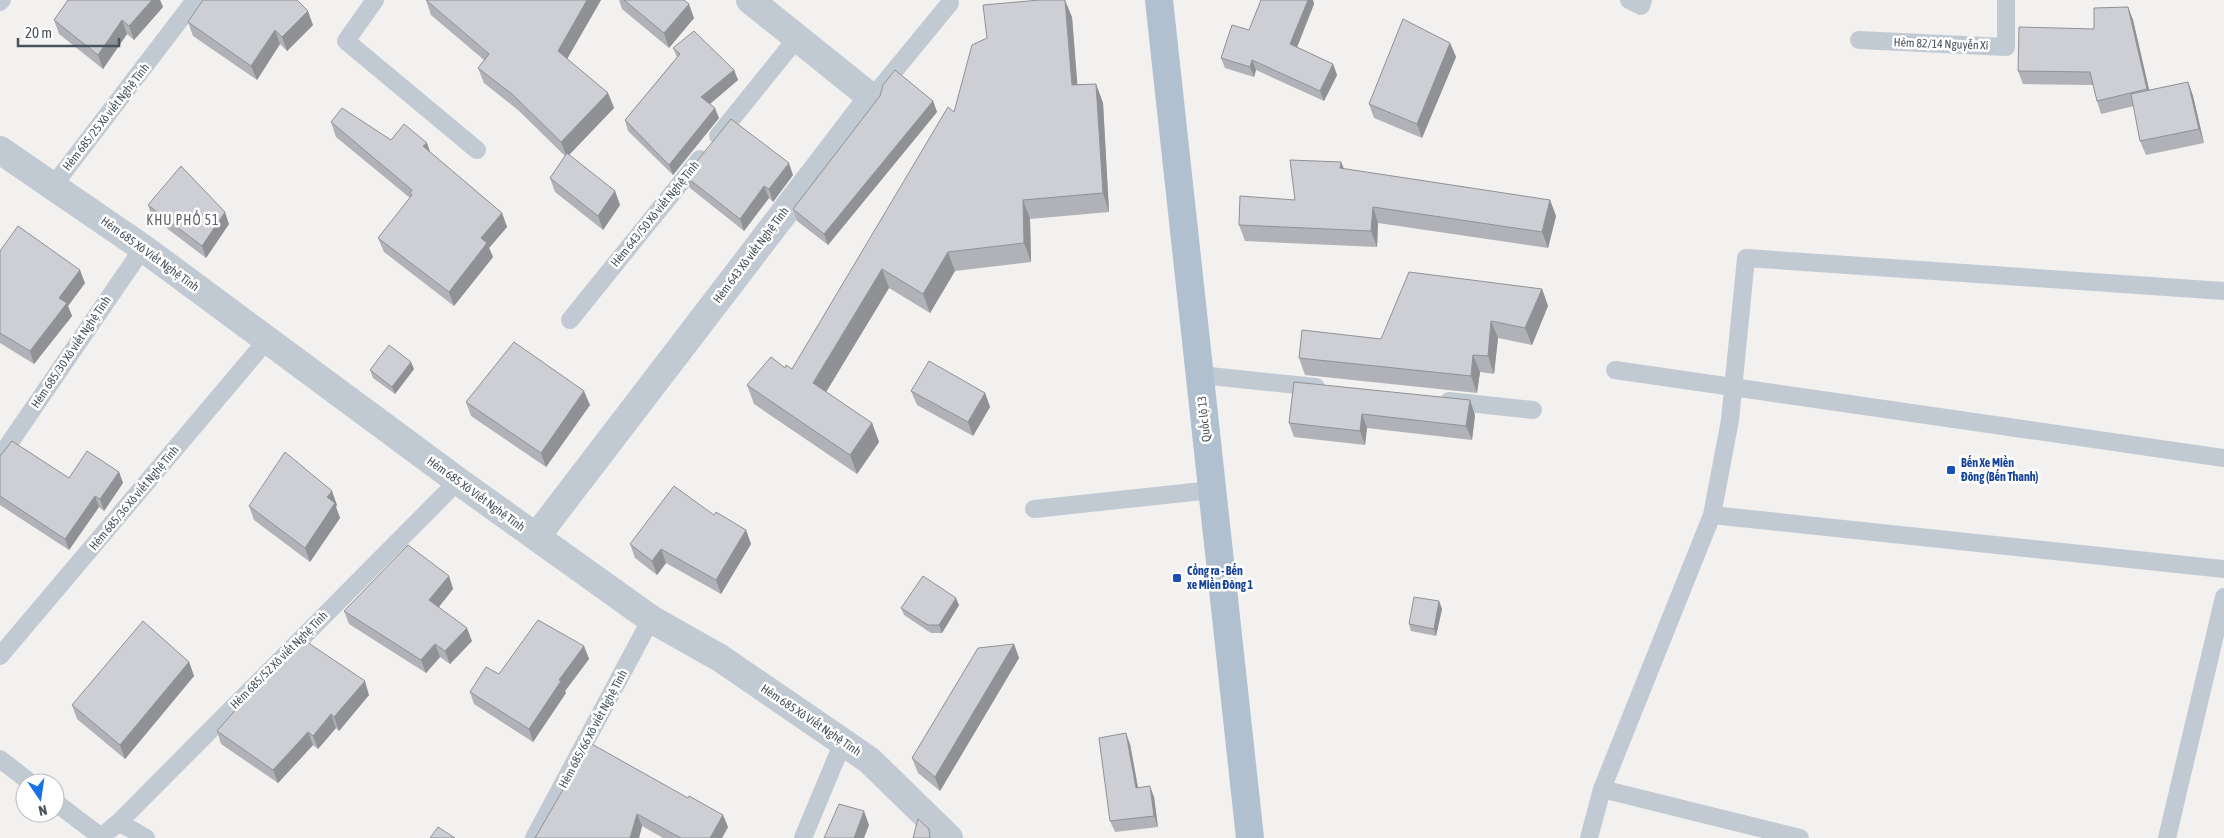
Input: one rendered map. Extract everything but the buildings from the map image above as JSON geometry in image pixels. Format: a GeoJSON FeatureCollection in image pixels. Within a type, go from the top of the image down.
{"type":"FeatureCollection","features":[{"type":"Feature","properties":{"kind":"main road","name":"Quốc lộ 13"},"geometry":{"type":"LineString","coordinates":[[1159,0],[1250,838]]}},
{"type":"Feature","properties":{"kind":"street"},"geometry":{"type":"LineString","coordinates":[[750,0],[872,98]]}},
{"type":"Feature","properties":{"kind":"street","name":"Hẻm 643 Xô viết Nghệ Tĩnh"},"geometry":{"type":"LineString","coordinates":[[536,537],[872,98]]}},
{"type":"Feature","properties":{"kind":"street","name":"Hẻm 685 Xô Viết Nghệ Tĩnh"},"geometry":{"type":"LineString","coordinates":[[0,150],[143,248],[458,481],[652,619],[720,658],[869,760],[949,838]]}},
{"type":"Feature","properties":{"kind":"lane","name":"Hẻm 685/25 Xô viết Nghệ Tĩnh"},"geometry":{"type":"LineString","coordinates":[[52,186],[195,0]]}},
{"type":"Feature","properties":{"kind":"lane"},"geometry":{"type":"LineString","coordinates":[[375,0],[346,41],[477,150]]}},
{"type":"Feature","properties":{"kind":"lane"},"geometry":{"type":"LineString","coordinates":[[1629,0],[1641,6],[1643,0]]}},
{"type":"Feature","properties":{"kind":"lane","name":"Hẻm 82/14 Nguyễn Xí"},"geometry":{"type":"LineString","coordinates":[[1859,40],[2006,47],[2006,0]]}},
{"type":"Feature","properties":{"kind":"lane"},"geometry":{"type":"LineString","coordinates":[[872,98],[950,4]]}},
{"type":"Feature","properties":{"kind":"lane","name":"Hẻm 643/50 Xô viết Nghệ Tĩnh"},"geometry":{"type":"LineString","coordinates":[[570,320],[796,38]]}},
{"type":"Feature","properties":{"kind":"lane","name":"Hẻm 685/30 Xô viết Nghệ Tĩnh"},"geometry":{"type":"LineString","coordinates":[[0,457],[143,248]]}},
{"type":"Feature","properties":{"kind":"lane"},"geometry":{"type":"LineString","coordinates":[[1589,838],[1602,789],[1712,515],[1734,386],[1746,258],[2224,291]]}},
{"type":"Feature","properties":{"kind":"lane","name":"Hẻm 685/36 Xô viết Nghệ Tĩnh"},"geometry":{"type":"LineString","coordinates":[[0,656],[267,340]]}},
{"type":"Feature","properties":{"kind":"lane"},"geometry":{"type":"LineString","coordinates":[[1615,370],[2224,458]]}},
{"type":"Feature","properties":{"kind":"lane"},"geometry":{"type":"LineString","coordinates":[[1200,375],[1337,389]]}},
{"type":"Feature","properties":{"kind":"lane"},"geometry":{"type":"LineString","coordinates":[[1435,400],[1532,410]]}},
{"type":"Feature","properties":{"kind":"lane","name":"Hẻm 685/52 Xô viết Nghệ Tĩnh"},"geometry":{"type":"LineString","coordinates":[[100,838],[119,822],[458,481]]}},
{"type":"Feature","properties":{"kind":"lane"},"geometry":{"type":"LineString","coordinates":[[1034,509],[1212,490]]}},
{"type":"Feature","properties":{"kind":"lane"},"geometry":{"type":"LineString","coordinates":[[1712,515],[2224,569]]}},
{"type":"Feature","properties":{"kind":"lane"},"geometry":{"type":"LineString","coordinates":[[2167,838],[2224,597]]}},
{"type":"Feature","properties":{"kind":"lane","name":"Hẻm 685/66 Xô viết Nghệ Tĩnh"},"geometry":{"type":"LineString","coordinates":[[534,838],[652,619]]}},
{"type":"Feature","properties":{"kind":"lane"},"geometry":{"type":"LineString","coordinates":[[803,838],[842,742]]}},
{"type":"Feature","properties":{"kind":"lane"},"geometry":{"type":"LineString","coordinates":[[0,759],[18,773]]}},
{"type":"Feature","properties":{"kind":"lane"},"geometry":{"type":"LineString","coordinates":[[1602,789],[1800,838]]}},
{"type":"Feature","properties":{"kind":"lane"},"geometry":{"type":"LineString","coordinates":[[65,810],[100,838]]}},
{"type":"Feature","properties":{"kind":"lane"},"geometry":{"type":"LineString","coordinates":[[119,822],[146,838]]}},
{"type":"Feature","properties":{"kind":"place","name":"Bến Xe Miền Đông (Bến Thanh)"},"geometry":{"type":"Point","coordinates":[1951,470]}},
{"type":"Feature","properties":{"kind":"place","name":"Cổng ra - Bến xe Miền Đông 1"},"geometry":{"type":"Point","coordinates":[1177,578]}},
{"type":"Feature","properties":{"kind":"district","name":"KHU PHỐ 51"},"geometry":{"type":"Point","coordinates":[183,220]}}]}
